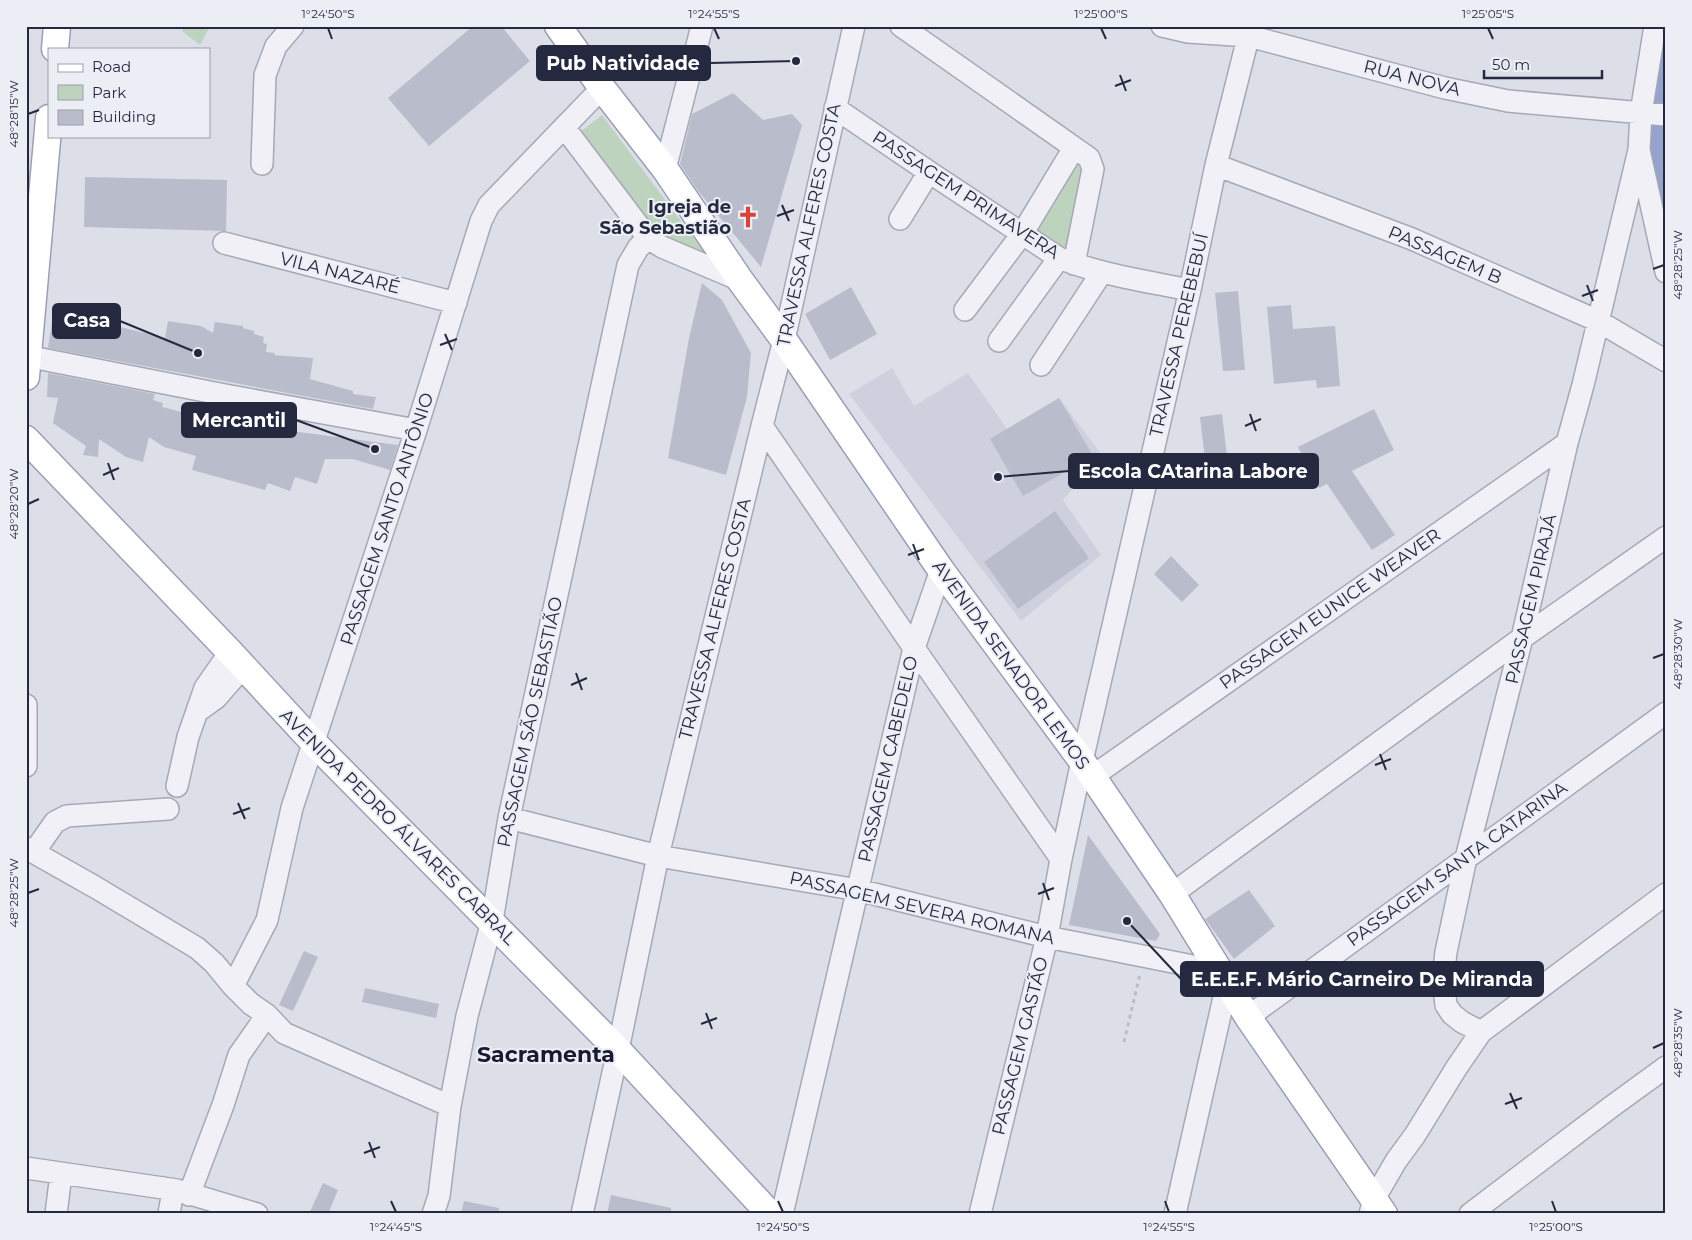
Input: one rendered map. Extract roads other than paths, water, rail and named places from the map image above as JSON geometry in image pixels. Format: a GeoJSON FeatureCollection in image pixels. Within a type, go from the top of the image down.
{"type":"FeatureCollection","features":[{"type":"Feature","properties":{"kind":"main road"},"geometry":{"type":"LineString","coordinates":[[55,48],[57,26]]}},
{"type":"Feature","properties":{"kind":"main road","name":"AVENIDA SENADOR LEMOS"},"geometry":{"type":"LineString","coordinates":[[558,26],[602,88],[665,169],[941,570],[1088,768],[1172,894],[1248,1017],[1376,1209]]}},
{"type":"Feature","properties":{"kind":"main road"},"geometry":{"type":"LineString","coordinates":[[27,363],[30,303],[48,128]]}},
{"type":"Feature","properties":{"kind":"main road","name":"AVENIDA PEDRO ÁLVARES CABRAL"},"geometry":{"type":"LineString","coordinates":[[26,439],[314,743],[618,1050],[770,1214]]}},
{"type":"Feature","properties":{"kind":"street"},"geometry":{"type":"LineString","coordinates":[[262,164],[265,75],[276,46],[293,26]]}},
{"type":"Feature","properties":{"kind":"street"},"geometry":{"type":"LineString","coordinates":[[665,169],[702,26]]}},
{"type":"Feature","properties":{"kind":"street","name":"TRAVESSA ALFERES COSTA"},"geometry":{"type":"LineString","coordinates":[[582,1214],[658,856],[784,340],[854,26]]}},
{"type":"Feature","properties":{"kind":"street"},"geometry":{"type":"LineString","coordinates":[[901,26],[1089,158],[1094,169],[1067,261],[999,341]]}},
{"type":"Feature","properties":{"kind":"street","name":"RUA NOVA"},"geometry":{"type":"LineString","coordinates":[[1162,26],[1188,32],[1250,31],[1445,88],[1508,101],[1652,114]]}},
{"type":"Feature","properties":{"kind":"street"},"geometry":{"type":"LineString","coordinates":[[1655,26],[1652,114],[1639,150],[1666,272]]}},
{"type":"Feature","properties":{"kind":"street","name":"TRAVESSA PEREBEBUÍ"},"geometry":{"type":"LineString","coordinates":[[1088,768],[1216,165],[1250,31]]}},
{"type":"Feature","properties":{"kind":"street","name":"PASSAGEM SANTO ANTÔNIO"},"geometry":{"type":"LineString","coordinates":[[233,986],[267,920],[292,808],[416,430],[481,221],[490,205],[602,88]]}},
{"type":"Feature","properties":{"kind":"street","name":"PASSAGEM PRIMAVERA"},"geometry":{"type":"LineString","coordinates":[[835,108],[1022,234],[1067,261],[1102,272],[1190,290]]}},
{"type":"Feature","properties":{"kind":"street"},"geometry":{"type":"LineString","coordinates":[[564,127],[648,238],[662,247],[740,280]]}},
{"type":"Feature","properties":{"kind":"street"},"geometry":{"type":"LineString","coordinates":[[965,310],[1022,234],[1074,148]]}},
{"type":"Feature","properties":{"kind":"street","name":"PASSAGEM PIRAJÁ"},"geometry":{"type":"LineString","coordinates":[[1481,1032],[1462,1022],[1452,1014],[1446,1005],[1443,978],[1446,952],[1466,858],[1522,638],[1567,443],[1639,150]]}},
{"type":"Feature","properties":{"kind":"street","name":"PASSAGEM B"},"geometry":{"type":"LineString","coordinates":[[1216,165],[1412,239],[1598,321],[1666,361]]}},
{"type":"Feature","properties":{"kind":"street"},"geometry":{"type":"LineString","coordinates":[[900,219],[929,172]]}},
{"type":"Feature","properties":{"kind":"street","name":"PASSAGEM SÃO SEBASTIÃO"},"geometry":{"type":"LineString","coordinates":[[433,1214],[439,1196],[450,1106],[467,1016],[492,921],[509,818],[628,264],[638,248],[648,238]]}},
{"type":"Feature","properties":{"kind":"street","name":"VILA NAZARÉ"},"geometry":{"type":"LineString","coordinates":[[224,243],[456,303]]}},
{"type":"Feature","properties":{"kind":"street"},"geometry":{"type":"LineString","coordinates":[[1041,365],[1102,272]]}},
{"type":"Feature","properties":{"kind":"street"},"geometry":{"type":"LineString","coordinates":[[27,363],[225,395],[416,430]]}},
{"type":"Feature","properties":{"kind":"street"},"geometry":{"type":"LineString","coordinates":[[762,426],[1061,860]]}},
{"type":"Feature","properties":{"kind":"street","name":"PASSAGEM EUNICE WEAVER"},"geometry":{"type":"LineString","coordinates":[[1088,768],[1567,443]]}},
{"type":"Feature","properties":{"kind":"street"},"geometry":{"type":"LineString","coordinates":[[1172,894],[1522,638],[1666,537]]}},
{"type":"Feature","properties":{"kind":"street","name":"PASSAGEM CABEDELO"},"geometry":{"type":"LineString","coordinates":[[782,1214],[914,648],[941,570]]}},
{"type":"Feature","properties":{"kind":"street"},"geometry":{"type":"LineString","coordinates":[[177,786],[188,737],[205,688],[236,660]]}},
{"type":"Feature","properties":{"kind":"street"},"geometry":{"type":"LineString","coordinates":[[26,705],[26,766]]}},
{"type":"Feature","properties":{"kind":"street","name":"PASSAGEM SANTA CATARINA"},"geometry":{"type":"LineString","coordinates":[[1248,1017],[1666,713]]}},
{"type":"Feature","properties":{"kind":"street","name":"PASSAGEM GASTÃO"},"geometry":{"type":"LineString","coordinates":[[980,1214],[1047,937],[1061,860],[1088,768]]}},
{"type":"Feature","properties":{"kind":"street"},"geometry":{"type":"LineString","coordinates":[[168,809],[67,816],[55,822],[30,850],[197,948],[214,963],[251,1004],[267,1015],[284,1033],[450,1106]]}},
{"type":"Feature","properties":{"kind":"street","name":"PASSAGEM SEVERA ROMANA"},"geometry":{"type":"LineString","coordinates":[[509,818],[658,856],[858,890],[1047,937],[1145,956],[1222,977]]}},
{"type":"Feature","properties":{"kind":"street"},"geometry":{"type":"LineString","coordinates":[[1376,1209],[1396,1161],[1415,1135],[1456,1067],[1481,1032],[1666,894]]}},
{"type":"Feature","properties":{"kind":"street"},"geometry":{"type":"LineString","coordinates":[[1176,1214],[1222,977]]}},
{"type":"Feature","properties":{"kind":"street"},"geometry":{"type":"LineString","coordinates":[[169,1214],[223,1106],[240,1055],[267,1015]]}},
{"type":"Feature","properties":{"kind":"street"},"geometry":{"type":"LineString","coordinates":[[1470,1214],[1611,1107],[1666,1068]]}},
{"type":"Feature","properties":{"kind":"street"},"geometry":{"type":"LineString","coordinates":[[26,1168],[181,1192],[257,1214]]}},
{"type":"Feature","properties":{"kind":"street"},"geometry":{"type":"LineString","coordinates":[[56,1214],[61,1174]]}},
{"type":"Feature","properties":{"kind":"water"},"geometry":{"type":"Polygon","coordinates":[[[1661,26],[1666,26],[1666,251],[1649,154],[1655,54],[1661,26]]]}},
{"type":"Feature","properties":{"kind":"place","name":"Pub Natividade"},"geometry":{"type":"Point","coordinates":[796,61]}},
{"type":"Feature","properties":{"kind":"place","name":"Igreja de São Sebastião"},"geometry":{"type":"Point","coordinates":[748,217]}},
{"type":"Feature","properties":{"kind":"place","name":"Casa"},"geometry":{"type":"Point","coordinates":[198,353]}},
{"type":"Feature","properties":{"kind":"place","name":"Mercantil"},"geometry":{"type":"Point","coordinates":[375,449]}},
{"type":"Feature","properties":{"kind":"place","name":"Escola CAtarina Labore"},"geometry":{"type":"Point","coordinates":[998,477]}},
{"type":"Feature","properties":{"kind":"place","name":"E.E.E.F. Mário Carneiro De Miranda"},"geometry":{"type":"Point","coordinates":[1127,921]}},
{"type":"Feature","properties":{"kind":"district","name":"Sacramenta"},"geometry":{"type":"Point","coordinates":[546,1054]}}]}
